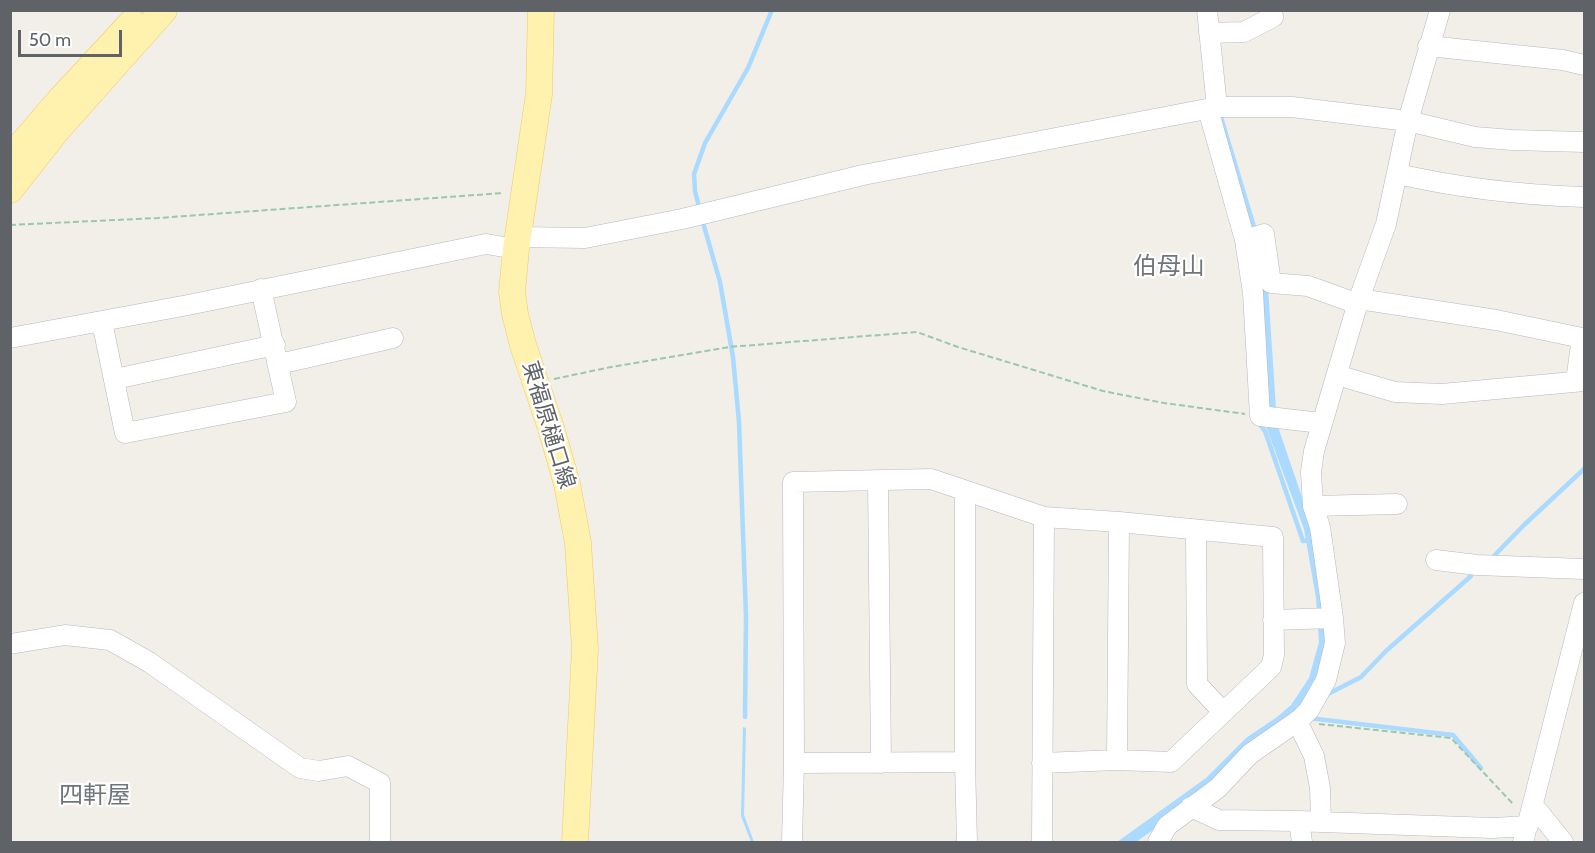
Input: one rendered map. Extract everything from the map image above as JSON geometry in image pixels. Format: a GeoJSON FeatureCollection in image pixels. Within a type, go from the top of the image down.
{"type":"FeatureCollection","features":[{"type":"Feature","properties":{"kind":"main road"},"geometry":{"type":"LineString","coordinates":[[10,158],[107,47],[143,10]]}},
{"type":"Feature","properties":{"kind":"main road"},"geometry":{"type":"LineString","coordinates":[[10,190],[58,129],[164,10]]}},
{"type":"Feature","properties":{"kind":"main road","name":"東福原樋口線"},"geometry":{"type":"LineString","coordinates":[[541,10],[539,94],[512,292],[515,314],[552,428],[567,484],[578,543],[583,590],[585,649],[575,843]]}},
{"type":"Feature","properties":{"kind":"street"},"geometry":{"type":"LineString","coordinates":[[1207,10],[1212,108],[1252,238],[1260,416],[1321,423]]}},
{"type":"Feature","properties":{"kind":"street"},"geometry":{"type":"LineString","coordinates":[[1209,33],[1244,32],[1273,17],[1272,10]]}},
{"type":"Feature","properties":{"kind":"street"},"geometry":{"type":"LineString","coordinates":[[1158,843],[1167,826],[1218,788],[1250,754],[1298,721],[1316,700],[1330,668],[1335,643],[1333,618],[1320,527],[1313,506],[1311,472],[1321,423],[1386,224],[1408,121],[1440,10]]}},
{"type":"Feature","properties":{"kind":"street"},"geometry":{"type":"LineString","coordinates":[[1428,46],[1563,60],[1584,65]]}},
{"type":"Feature","properties":{"kind":"street"},"geometry":{"type":"LineString","coordinates":[[10,338],[102,322],[486,244],[585,238],[682,219],[863,175],[1212,108],[1292,107],[1408,121],[1475,137],[1584,142]]}},
{"type":"Feature","properties":{"kind":"street"},"geometry":{"type":"LineString","coordinates":[[1398,174],[1465,187],[1542,196],[1584,197]]}},
{"type":"Feature","properties":{"kind":"street"},"geometry":{"type":"LineString","coordinates":[[1252,238],[1264,234],[1272,284],[1308,286],[1359,302],[1496,320],[1582,338],[1580,381],[1442,394],[1395,392],[1337,375]]}},
{"type":"Feature","properties":{"kind":"street"},"geometry":{"type":"LineString","coordinates":[[102,322],[125,434],[286,402],[261,289]]}},
{"type":"Feature","properties":{"kind":"street"},"geometry":{"type":"LineString","coordinates":[[115,379],[393,338]]}},
{"type":"Feature","properties":{"kind":"street"},"geometry":{"type":"LineString","coordinates":[[792,843],[793,482],[932,479],[1044,517],[1273,537],[1274,655],[1271,667],[1171,762],[1118,760],[1042,763]]}},
{"type":"Feature","properties":{"kind":"street"},"geometry":{"type":"LineString","coordinates":[[878,481],[881,763]]}},
{"type":"Feature","properties":{"kind":"street"},"geometry":{"type":"LineString","coordinates":[[965,492],[967,843]]}},
{"type":"Feature","properties":{"kind":"street"},"geometry":{"type":"LineString","coordinates":[[1313,506],[1397,504]]}},
{"type":"Feature","properties":{"kind":"street"},"geometry":{"type":"LineString","coordinates":[[1042,843],[1044,517]]}},
{"type":"Feature","properties":{"kind":"street"},"geometry":{"type":"LineString","coordinates":[[1118,760],[1119,522]]}},
{"type":"Feature","properties":{"kind":"street"},"geometry":{"type":"LineString","coordinates":[[1196,530],[1197,684],[1223,712]]}},
{"type":"Feature","properties":{"kind":"street"},"geometry":{"type":"LineString","coordinates":[[1436,560],[1476,565],[1584,569]]}},
{"type":"Feature","properties":{"kind":"street"},"geometry":{"type":"LineString","coordinates":[[1528,823],[1584,603]]}},
{"type":"Feature","properties":{"kind":"street"},"geometry":{"type":"LineString","coordinates":[[1273,620],[1333,618]]}},
{"type":"Feature","properties":{"kind":"street"},"geometry":{"type":"LineString","coordinates":[[10,644],[65,635],[110,640],[148,662],[300,768],[318,771],[348,766],[380,783],[380,843]]}},
{"type":"Feature","properties":{"kind":"street"},"geometry":{"type":"LineString","coordinates":[[1298,721],[1314,756],[1320,788],[1321,822]]}},
{"type":"Feature","properties":{"kind":"street"},"geometry":{"type":"LineString","coordinates":[[794,764],[965,762]]}},
{"type":"Feature","properties":{"kind":"street"},"geometry":{"type":"LineString","coordinates":[[1191,807],[1219,820],[1493,828],[1528,823],[1563,843]]}},
{"type":"Feature","properties":{"kind":"street"},"geometry":{"type":"LineString","coordinates":[[1299,821],[1302,843]]}},
{"type":"Feature","properties":{"kind":"path"},"geometry":{"type":"LineString","coordinates":[[10,225],[158,218],[524,192]]}},
{"type":"Feature","properties":{"kind":"path"},"geometry":{"type":"LineString","coordinates":[[536,383],[729,346],[917,332],[969,351],[1102,391],[1164,403],[1260,416]]}},
{"type":"Feature","properties":{"kind":"path"},"geometry":{"type":"LineString","coordinates":[[1298,721],[1450,738],[1528,823]]}},
{"type":"Feature","properties":{"kind":"water"},"geometry":{"type":"Polygon","coordinates":[[[1222,113],[1260,239],[1268,288],[1277,424],[1316,538],[1330,642],[1307,704],[1180,811],[1136,842],[1117,842],[1206,778],[1246,738],[1291,705],[1309,678],[1319,642],[1316,598],[1304,529],[1265,424],[1259,323],[1212,114],[1222,113]]]}},
{"type":"Feature","properties":{"kind":"water"},"geometry":{"type":"Polygon","coordinates":[[[743,727],[746,728],[744,815],[754,842],[751,842],[741,816],[743,727]]]}},
{"type":"Feature","properties":{"kind":"waterway"},"geometry":{"type":"LineString","coordinates":[[700,211],[694,174],[705,143],[748,68],[772,10]]}},
{"type":"Feature","properties":{"kind":"waterway"},"geometry":{"type":"LineString","coordinates":[[702,219],[720,282],[733,357],[739,422],[746,617],[745,717]]}},
{"type":"Feature","properties":{"kind":"waterway"},"geometry":{"type":"LineString","coordinates":[[1258,422],[1265,431],[1303,541],[1310,540]]}},
{"type":"Feature","properties":{"kind":"waterway"},"geometry":{"type":"LineString","coordinates":[[1491,559],[1584,469]]}},
{"type":"Feature","properties":{"kind":"waterway"},"geometry":{"type":"LineString","coordinates":[[1328,694],[1361,677],[1386,651],[1471,576]]}},
{"type":"Feature","properties":{"kind":"waterway"},"geometry":{"type":"LineString","coordinates":[[1308,718],[1453,735],[1481,768]]}},
{"type":"Feature","properties":{"kind":"district","name":"伯母山"},"geometry":{"type":"Point","coordinates":[1169,267]}},
{"type":"Feature","properties":{"kind":"district","name":"四軒屋"},"geometry":{"type":"Point","coordinates":[95,796]}}]}
